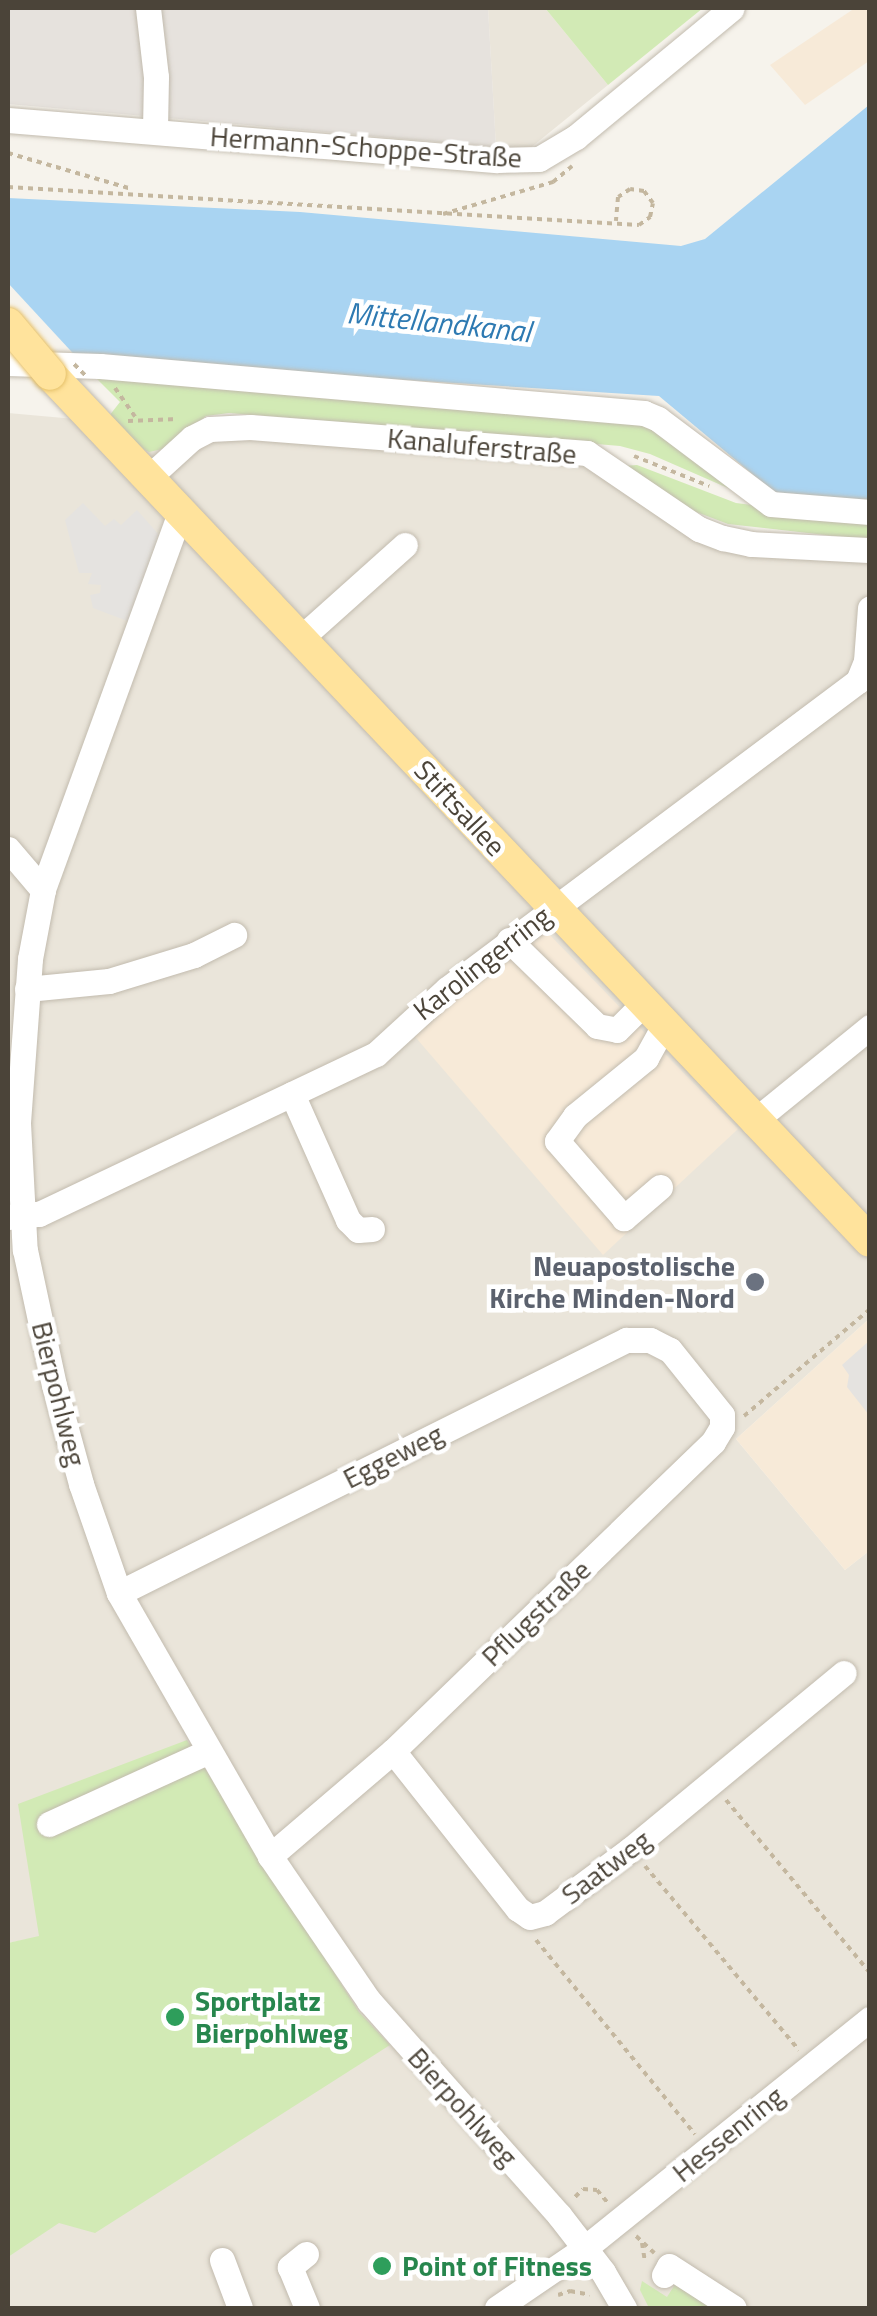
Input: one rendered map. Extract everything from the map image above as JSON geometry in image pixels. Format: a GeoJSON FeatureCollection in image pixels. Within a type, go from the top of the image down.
{"type":"FeatureCollection","features":[{"type":"Feature","properties":{"kind":"main road","name":"Stiftsallee"},"geometry":{"type":"LineString","coordinates":[[8,324],[50,374]]}},
{"type":"Feature","properties":{"kind":"main road","name":"Stiftsallee"},"geometry":{"type":"LineString","coordinates":[[8,332],[302,637],[753,1122],[870,1241]]}},
{"type":"Feature","properties":{"kind":"street"},"geometry":{"type":"LineString","coordinates":[[148,8],[156,77],[154,131]]}},
{"type":"Feature","properties":{"kind":"street","name":"Hermann-Schoppe-Straße"},"geometry":{"type":"LineString","coordinates":[[8,120],[522,162],[555,152],[576,137],[732,8]]}},
{"type":"Feature","properties":{"kind":"street"},"geometry":{"type":"LineString","coordinates":[[8,363],[100,366],[644,414],[658,419],[771,504],[870,512]]}},
{"type":"Feature","properties":{"kind":"street","name":"Kanaluferstraße"},"geometry":{"type":"LineString","coordinates":[[210,429],[250,427],[587,453],[699,530],[751,544],[870,550]]}},
{"type":"Feature","properties":{"kind":"street"},"geometry":{"type":"LineString","coordinates":[[148,478],[192,438],[210,429]]}},
{"type":"Feature","properties":{"kind":"street","name":"Bierpohlweg"},"geometry":{"type":"LineString","coordinates":[[181,510],[43,890],[26,989],[15,1217],[54,1385],[81,1484],[119,1592],[206,1752],[270,1856],[369,2001],[585,2248],[624,2308]]}},
{"type":"Feature","properties":{"kind":"street"},"geometry":{"type":"LineString","coordinates":[[302,637],[405,545]]}},
{"type":"Feature","properties":{"kind":"street","name":"Karolingerring"},"geometry":{"type":"LineString","coordinates":[[15,1217],[39,1214],[376,1054],[402,1026],[509,940],[858,681],[866,661],[870,608]]}},
{"type":"Feature","properties":{"kind":"street"},"geometry":{"type":"LineString","coordinates":[[8,849],[43,890]]}},
{"type":"Feature","properties":{"kind":"street"},"geometry":{"type":"LineString","coordinates":[[26,989],[108,982],[194,954],[234,936]]}},
{"type":"Feature","properties":{"kind":"street"},"geometry":{"type":"LineString","coordinates":[[509,940],[597,1026],[617,1030],[653,1015]]}},
{"type":"Feature","properties":{"kind":"street"},"geometry":{"type":"LineString","coordinates":[[653,1015],[646,1058],[575,1116],[558,1140],[624,1218],[660,1187]]}},
{"type":"Feature","properties":{"kind":"street"},"geometry":{"type":"LineString","coordinates":[[753,1122],[870,1027]]}},
{"type":"Feature","properties":{"kind":"street"},"geometry":{"type":"LineString","coordinates":[[292,1094],[348,1220],[358,1230],[372,1229]]}},
{"type":"Feature","properties":{"kind":"street","name":"Eggeweg"},"geometry":{"type":"LineString","coordinates":[[119,1592],[626,1340],[650,1340],[670,1350],[722,1415],[722,1427],[713,1442]]}},
{"type":"Feature","properties":{"kind":"street","name":"Pflugstraße"},"geometry":{"type":"LineString","coordinates":[[270,1856],[393,1751],[713,1442]]}},
{"type":"Feature","properties":{"kind":"street","name":"Saatweg"},"geometry":{"type":"LineString","coordinates":[[393,1751],[530,1917],[545,1913],[631,1849],[844,1673]]}},
{"type":"Feature","properties":{"kind":"street"},"geometry":{"type":"LineString","coordinates":[[49,1824],[206,1752]]}},
{"type":"Feature","properties":{"kind":"street","name":"Hessenring"},"geometry":{"type":"LineString","coordinates":[[497,2308],[585,2248],[870,2018]]}},
{"type":"Feature","properties":{"kind":"street"},"geometry":{"type":"LineString","coordinates":[[306,2254],[290,2268],[307,2308]]}},
{"type":"Feature","properties":{"kind":"street"},"geometry":{"type":"LineString","coordinates":[[222,2260],[240,2308]]}},
{"type":"Feature","properties":{"kind":"street"},"geometry":{"type":"LineString","coordinates":[[667,2271],[734,2308]]}},
{"type":"Feature","properties":{"kind":"path"},"geometry":{"type":"LineString","coordinates":[[442,214],[553,182],[571,169],[576,137]]}},
{"type":"Feature","properties":{"kind":"path"},"geometry":{"type":"LineString","coordinates":[[8,153],[137,192]]}},
{"type":"Feature","properties":{"kind":"path"},"geometry":{"type":"LineString","coordinates":[[8,187],[616,221],[639,226],[650,217],[653,203],[644,191],[630,189],[618,197],[616,221]]}},
{"type":"Feature","properties":{"kind":"path"},"geometry":{"type":"LineString","coordinates":[[127,421],[135,417],[192,419],[210,429]]}},
{"type":"Feature","properties":{"kind":"path"},"geometry":{"type":"LineString","coordinates":[[587,453],[635,456],[716,490]]}},
{"type":"Feature","properties":{"kind":"path"},"geometry":{"type":"LineString","coordinates":[[713,1442],[870,1309]]}},
{"type":"Feature","properties":{"kind":"path"},"geometry":{"type":"LineString","coordinates":[[712,1783],[870,1973]]}},
{"type":"Feature","properties":{"kind":"path"},"geometry":{"type":"LineString","coordinates":[[631,1849],[812,2066]]}},
{"type":"Feature","properties":{"kind":"path"},"geometry":{"type":"LineString","coordinates":[[530,1917],[540,1948],[709,2151]]}},
{"type":"Feature","properties":{"kind":"path"},"geometry":{"type":"LineString","coordinates":[[622,2219],[667,2271]]}},
{"type":"Feature","properties":{"kind":"shaded area"},"geometry":{"type":"Polygon","coordinates":[[[8,8],[488,8],[496,147],[8,104],[8,8]]]}},
{"type":"Feature","properties":{"kind":"shaded area"},"geometry":{"type":"Polygon","coordinates":[[[488,8],[545,8],[608,85],[529,149],[496,147],[488,8]]]}},
{"type":"Feature","properties":{"kind":"shaded area"},"geometry":{"type":"Polygon","coordinates":[[[855,8],[869,8],[869,61],[805,105],[770,65],[855,8]]]}},
{"type":"Feature","properties":{"kind":"shaded area"},"geometry":{"type":"Polygon","coordinates":[[[8,413],[589,465],[694,538],[869,561],[869,1319],[736,1439],[845,1570],[869,1551],[869,2308],[8,2308],[8,1950],[40,1937],[8,1943],[8,413]]]}},
{"type":"Feature","properties":{"kind":"shaded area"},"geometry":{"type":"Polygon","coordinates":[[[83,503],[105,526],[114,519],[121,525],[137,510],[161,537],[130,622],[93,608],[90,595],[100,593],[101,585],[88,584],[92,573],[79,573],[65,520],[83,503]]]}},
{"type":"Feature","properties":{"kind":"shaded area"},"geometry":{"type":"Polygon","coordinates":[[[547,932],[738,1129],[603,1255],[411,1032],[547,932]]]}},
{"type":"Feature","properties":{"kind":"shaded area"},"geometry":{"type":"Polygon","coordinates":[[[869,1319],[869,1551],[845,1570],[736,1439],[869,1319]]]}},
{"type":"Feature","properties":{"kind":"shaded area"},"geometry":{"type":"Polygon","coordinates":[[[869,1341],[869,1415],[847,1387],[849,1375],[842,1365],[869,1341]]]}},
{"type":"Feature","properties":{"kind":"green space"},"geometry":{"type":"Polygon","coordinates":[[[545,8],[703,8],[608,85],[545,8]]]}},
{"type":"Feature","properties":{"kind":"green space"},"geometry":{"type":"Polygon","coordinates":[[[93,375],[639,418],[737,492],[650,454],[620,446],[229,413],[206,416],[167,448],[149,452],[129,441],[109,416],[120,402],[93,375]]]}},
{"type":"Feature","properties":{"kind":"green space"},"geometry":{"type":"Polygon","coordinates":[[[637,465],[736,503],[869,520],[869,540],[728,524],[691,510],[623,466],[637,465]]]}},
{"type":"Feature","properties":{"kind":"green space"},"geometry":{"type":"Polygon","coordinates":[[[187,1740],[359,2012],[390,2045],[95,2233],[59,2223],[8,2257],[8,1943],[39,1936],[18,1804],[187,1740]]]}},
{"type":"Feature","properties":{"kind":"green space"},"geometry":{"type":"Polygon","coordinates":[[[642,2281],[667,2297],[676,2283],[711,2308],[649,2308],[640,2290],[642,2281]]]}},
{"type":"Feature","properties":{"kind":"water","name":"Mittellandkanal"},"geometry":{"type":"Polygon","coordinates":[[[869,105],[869,505],[780,497],[659,396],[8,355],[8,198],[300,212],[681,246],[705,239],[869,105]]]}},
{"type":"Feature","properties":{"kind":"pier"},"geometry":{"type":"Polygon","coordinates":[[[8,283],[82,363],[8,360],[8,283]]]}},
{"type":"Feature","properties":{"kind":"place","name":"Neuapostolische Kirche Minden-Nord"},"geometry":{"type":"Point","coordinates":[755,1282]}},
{"type":"Feature","properties":{"kind":"place","name":"Sportplatz Bierpohlweg"},"geometry":{"type":"Point","coordinates":[175,2017]}},
{"type":"Feature","properties":{"kind":"place","name":"Point of Fitness"},"geometry":{"type":"Point","coordinates":[382,2266]}}]}
